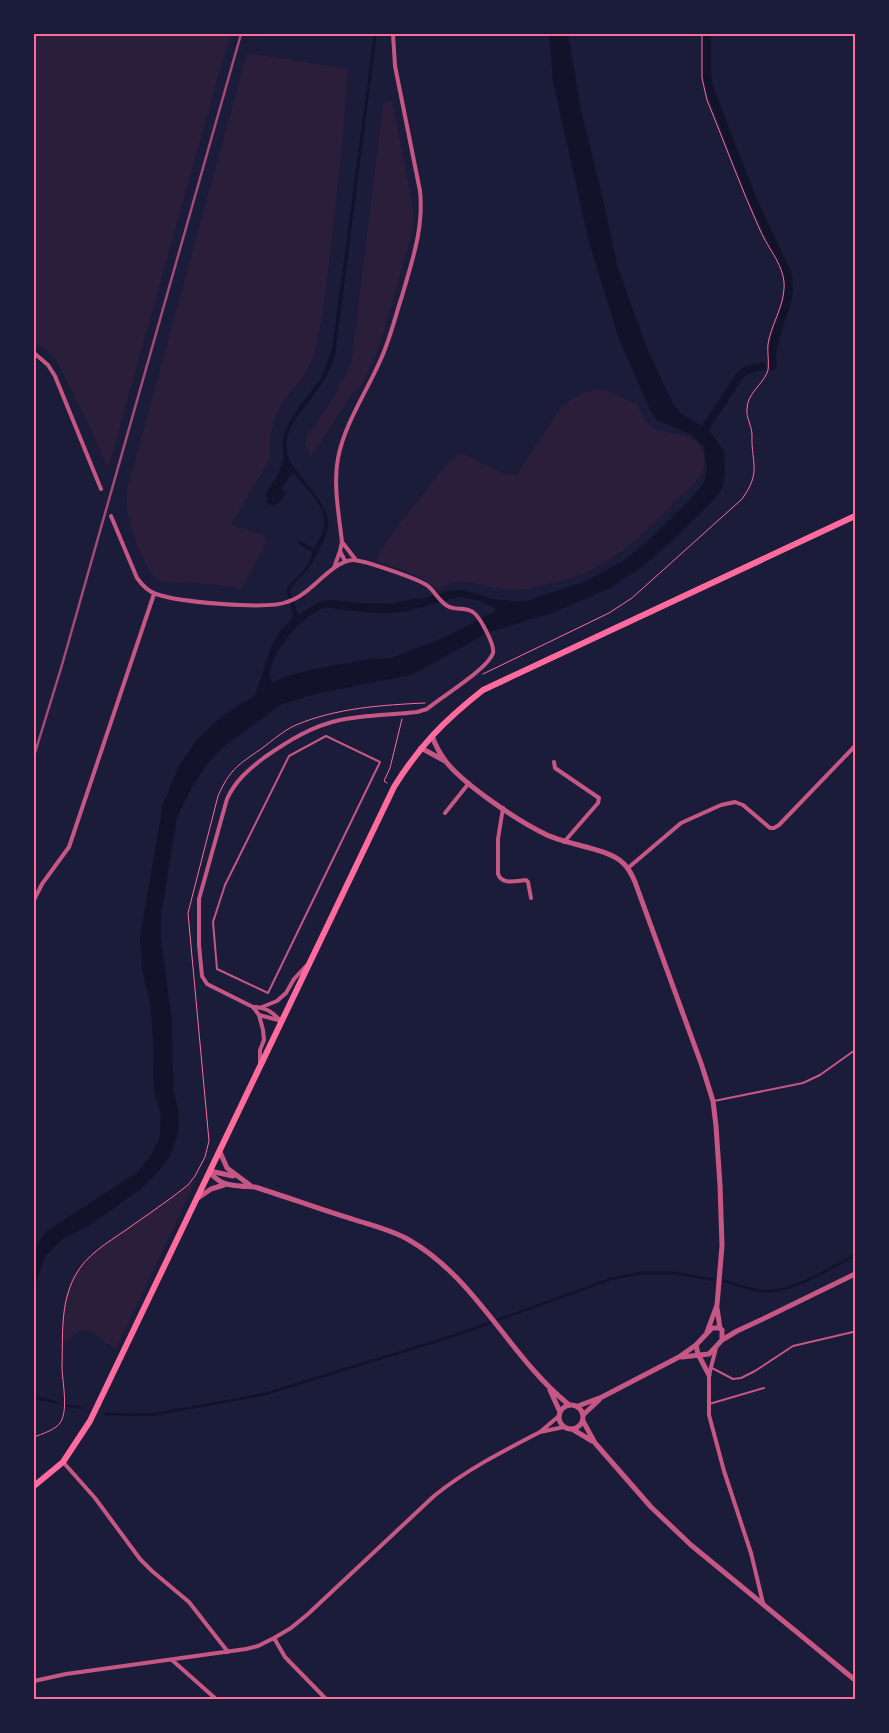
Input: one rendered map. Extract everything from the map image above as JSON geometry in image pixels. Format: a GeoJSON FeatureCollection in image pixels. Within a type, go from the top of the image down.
{"type":"FeatureCollection","features":[{"type":"Feature","properties":{"kind":"main road"},"geometry":{"type":"LineString","coordinates":[[34,1486],[62,1462],[90,1421],[394,787],[423,745],[452,714],[483,690],[855,516]]}},
{"type":"Feature","properties":{"kind":"street"},"geometry":{"type":"LineString","coordinates":[[334,569],[342,542],[337,483],[338,457],[346,432],[384,351],[420,230],[422,206],[395,66],[393,34]]}},
{"type":"Feature","properties":{"kind":"street"},"geometry":{"type":"LineString","coordinates":[[34,353],[48,365],[54,376],[101,489]]}},
{"type":"Feature","properties":{"kind":"street"},"geometry":{"type":"LineString","coordinates":[[112,516],[136,578],[154,594],[263,606],[286,603],[302,595],[344,561],[356,560],[414,579],[428,586],[445,605],[451,608],[472,611],[477,615],[492,644],[492,655],[485,665],[422,711],[341,720],[316,727],[286,743],[267,756],[244,774],[230,791],[226,799],[199,899],[198,927],[202,976],[207,984],[253,1007],[262,1007],[277,1001],[286,993],[294,979],[310,963]]}},
{"type":"Feature","properties":{"kind":"street"},"geometry":{"type":"LineString","coordinates":[[342,542],[356,560]]}},
{"type":"Feature","properties":{"kind":"street"},"geometry":{"type":"LineString","coordinates":[[340,551],[344,561]]}},
{"type":"Feature","properties":{"kind":"street"},"geometry":{"type":"LineString","coordinates":[[34,900],[42,884],[69,847],[154,594]]}},
{"type":"Feature","properties":{"kind":"street"},"geometry":{"type":"LineString","coordinates":[[432,736],[445,761]]}},
{"type":"Feature","properties":{"kind":"street"},"geometry":{"type":"LineString","coordinates":[[423,745],[503,808],[545,834],[564,842],[613,855],[628,868],[635,882],[713,1101],[720,1185],[720,1270],[717,1305],[707,1332]]}},
{"type":"Feature","properties":{"kind":"street"},"geometry":{"type":"LineString","coordinates":[[628,868],[681,823],[735,802],[743,805],[770,828],[774,828],[855,746]]}},
{"type":"Feature","properties":{"kind":"street"},"geometry":{"type":"LineString","coordinates":[[554,762],[555,768],[599,798],[598,803],[564,842]]}},
{"type":"Feature","properties":{"kind":"street"},"geometry":{"type":"LineString","coordinates":[[445,812],[469,783]]}},
{"type":"Feature","properties":{"kind":"street"},"geometry":{"type":"LineString","coordinates":[[503,808],[498,838],[498,874],[504,882],[526,880],[531,898]]}},
{"type":"Feature","properties":{"kind":"street"},"geometry":{"type":"LineString","coordinates":[[253,1007],[259,1015],[263,1030],[264,1040],[260,1050],[260,1067]]}},
{"type":"Feature","properties":{"kind":"street"},"geometry":{"type":"LineString","coordinates":[[262,1007],[269,1010],[282,1021]]}},
{"type":"Feature","properties":{"kind":"street"},"geometry":{"type":"LineString","coordinates":[[259,1015],[282,1021]]}},
{"type":"Feature","properties":{"kind":"street"},"geometry":{"type":"LineString","coordinates":[[220,1152],[227,1168],[252,1186],[407,1239],[444,1265],[466,1286],[496,1326],[550,1390],[568,1404],[578,1406],[602,1397],[679,1357],[696,1345],[712,1328],[737,1330]]}},
{"type":"Feature","properties":{"kind":"street"},"geometry":{"type":"LineString","coordinates":[[210,1172],[236,1176]]}},
{"type":"Feature","properties":{"kind":"street"},"geometry":{"type":"LineString","coordinates":[[210,1172],[224,1184]]}},
{"type":"Feature","properties":{"kind":"street"},"geometry":{"type":"LineString","coordinates":[[197,1198],[211,1189],[224,1184],[252,1186]]}},
{"type":"Feature","properties":{"kind":"street"},"geometry":{"type":"LineString","coordinates":[[679,1357],[709,1354],[722,1340],[737,1330],[855,1274]]}},
{"type":"Feature","properties":{"kind":"street"},"geometry":{"type":"LineString","coordinates":[[717,1305],[722,1340]]}},
{"type":"Feature","properties":{"kind":"street"},"geometry":{"type":"LineString","coordinates":[[696,1345],[698,1354],[709,1375]]}},
{"type":"Feature","properties":{"kind":"street"},"geometry":{"type":"LineString","coordinates":[[716,1348],[709,1375],[710,1415],[724,1472],[751,1553],[763,1603]]}},
{"type":"Feature","properties":{"kind":"street"},"geometry":{"type":"LineString","coordinates":[[550,1390],[559,1414],[559,1420],[564,1427]]}},
{"type":"Feature","properties":{"kind":"street"},"geometry":{"type":"LineString","coordinates":[[572,1429],[579,1426],[583,1418],[602,1397]]}},
{"type":"Feature","properties":{"kind":"street"},"geometry":{"type":"LineString","coordinates":[[540,1432],[568,1404]]}},
{"type":"Feature","properties":{"kind":"street"},"geometry":{"type":"LineString","coordinates":[[578,1406],[595,1443],[651,1507],[685,1540],[855,1680]]}},
{"type":"Feature","properties":{"kind":"street"},"geometry":{"type":"LineString","coordinates":[[34,1682],[50,1676],[228,1652],[258,1646],[291,1628],[308,1614],[434,1496],[453,1481],[540,1432],[564,1427],[572,1429],[595,1443]]}},
{"type":"Feature","properties":{"kind":"street"},"geometry":{"type":"LineString","coordinates":[[62,1462],[95,1498],[140,1559],[152,1572],[194,1608],[228,1652]]}},
{"type":"Feature","properties":{"kind":"street"},"geometry":{"type":"LineString","coordinates":[[274,1638],[285,1657],[326,1699]]}},
{"type":"Feature","properties":{"kind":"street"},"geometry":{"type":"LineString","coordinates":[[172,1660],[216,1699]]}},
{"type":"Feature","properties":{"kind":"lane"},"geometry":{"type":"LineString","coordinates":[[326,736],[380,762],[268,993],[245,981],[217,969],[213,922],[226,885],[289,756],[326,736]]}},
{"type":"Feature","properties":{"kind":"lane"},"geometry":{"type":"LineString","coordinates":[[713,1101],[803,1083],[820,1075],[855,1050]]}},
{"type":"Feature","properties":{"kind":"lane"},"geometry":{"type":"LineString","coordinates":[[711,1368],[734,1379],[742,1378],[793,1346],[853,1332]]}},
{"type":"Feature","properties":{"kind":"lane"},"geometry":{"type":"LineString","coordinates":[[709,1404],[764,1388]]}},
{"type":"Feature","properties":{"kind":"path"},"geometry":{"type":"LineString","coordinates":[[483,675],[612,611],[632,598],[742,499],[750,487],[754,476],[754,460],[750,440],[752,435],[746,411],[748,401],[768,372],[768,344],[782,302],[783,276],[775,257],[760,231],[706,95],[702,78],[702,34]]}},
{"type":"Feature","properties":{"kind":"path"},"geometry":{"type":"LineString","coordinates":[[34,1437],[60,1424],[63,1418],[63,1310],[67,1292],[75,1275],[82,1264],[97,1250],[188,1186],[207,1151],[209,1132],[201,1066],[188,913],[218,796],[224,783],[233,769],[294,726],[323,716],[354,709],[435,702]]}},
{"type":"Feature","properties":{"kind":"path"},"geometry":{"type":"LineString","coordinates":[[384,781],[390,768],[403,714]]}},
{"type":"Feature","properties":{"kind":"shaded area"},"geometry":{"type":"Polygon","coordinates":[[[34,34],[232,34],[224,56],[109,466],[106,465],[90,427],[56,360],[45,349],[34,343],[34,34]]]}},
{"type":"Feature","properties":{"kind":"shaded area"},"geometry":{"type":"Polygon","coordinates":[[[374,34],[376,34],[335,355],[316,392],[291,426],[286,443],[290,461],[321,503],[328,520],[327,533],[317,555],[290,590],[298,615],[321,601],[393,604],[411,599],[425,598],[448,591],[463,590],[493,599],[523,602],[584,582],[623,561],[648,541],[690,500],[704,483],[707,470],[704,447],[690,434],[657,420],[651,412],[619,339],[589,242],[553,81],[549,34],[568,34],[581,110],[618,268],[646,346],[672,402],[681,413],[710,432],[724,451],[725,474],[723,486],[716,498],[673,540],[644,565],[608,589],[552,613],[489,632],[411,675],[319,693],[282,704],[222,748],[207,764],[191,789],[177,817],[161,915],[161,938],[172,1022],[173,1090],[179,1113],[178,1133],[170,1156],[158,1172],[141,1189],[90,1225],[62,1239],[45,1257],[34,1288],[34,1247],[48,1230],[138,1172],[151,1155],[160,1137],[161,1114],[154,1092],[150,1002],[142,969],[140,937],[163,804],[179,766],[196,741],[218,720],[255,696],[271,647],[280,631],[293,618],[287,590],[306,567],[312,552],[297,543],[299,540],[314,549],[323,532],[324,519],[319,505],[295,475],[291,474],[281,489],[286,492],[280,502],[272,506],[266,502],[266,493],[277,476],[284,459],[282,443],[286,428],[321,378],[332,350],[374,34]],[[461,597],[408,611],[390,613],[330,608],[316,611],[296,628],[278,651],[272,663],[270,674],[272,683],[309,670],[370,659],[391,658],[448,636],[495,612],[495,608],[479,601],[461,597]]]}},
{"type":"Feature","properties":{"kind":"shaded area"},"geometry":{"type":"Polygon","coordinates":[[[247,53],[348,69],[329,264],[323,311],[314,356],[305,374],[280,406],[270,437],[270,459],[232,523],[232,525],[264,535],[266,543],[242,589],[208,584],[172,583],[162,581],[153,575],[143,559],[135,539],[127,510],[127,490],[247,53]]]}},
{"type":"Feature","properties":{"kind":"shaded area"},"geometry":{"type":"Polygon","coordinates":[[[392,101],[412,202],[414,218],[412,233],[374,360],[360,388],[352,394],[311,457],[305,444],[307,436],[333,398],[348,371],[352,357],[383,105],[385,102],[392,101]]]}},
{"type":"Feature","properties":{"kind":"shaded area"},"geometry":{"type":"Polygon","coordinates":[[[596,389],[606,390],[638,405],[644,418],[656,429],[692,439],[701,449],[704,458],[702,471],[695,483],[628,546],[602,564],[574,577],[537,587],[516,590],[465,582],[447,584],[438,589],[417,575],[376,561],[388,539],[443,468],[456,455],[463,454],[497,471],[517,474],[559,410],[576,396],[596,389]]]}},
{"type":"Feature","properties":{"kind":"shaded area"},"geometry":{"type":"Polygon","coordinates":[[[196,1180],[116,1349],[89,1331],[84,1330],[78,1332],[63,1347],[64,1301],[71,1280],[81,1264],[122,1230],[196,1180]]]}},
{"type":"Feature","properties":{"kind":"waterway"},"geometry":{"type":"LineString","coordinates":[[707,34],[707,75],[710,90],[752,198],[788,275],[789,290],[772,352],[773,366]]}},
{"type":"Feature","properties":{"kind":"waterway"},"geometry":{"type":"LineString","coordinates":[[702,433],[741,374],[747,370],[762,366]]}},
{"type":"Feature","properties":{"kind":"waterway"},"geometry":{"type":"LineString","coordinates":[[724,1281],[755,1290],[773,1291],[784,1289],[795,1286],[855,1255]]}},
{"type":"Feature","properties":{"kind":"waterway"},"geometry":{"type":"LineString","coordinates":[[106,1414],[151,1415],[265,1394],[456,1335],[611,1279],[641,1273],[675,1273],[714,1280]]}},
{"type":"Feature","properties":{"kind":"waterway"},"geometry":{"type":"LineString","coordinates":[[34,1397],[58,1403]]}},
{"type":"Feature","properties":{"kind":"waterway"},"geometry":{"type":"LineString","coordinates":[[65,1405],[81,1408]]}},
{"type":"Feature","properties":{"kind":"railway"},"geometry":{"type":"LineString","coordinates":[[34,756],[62,665],[241,34]]}}]}
